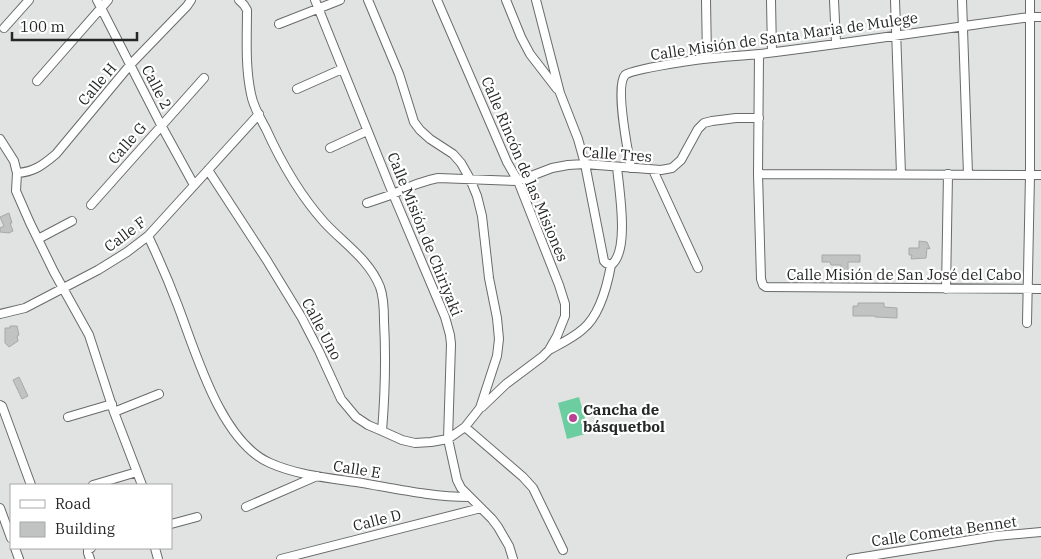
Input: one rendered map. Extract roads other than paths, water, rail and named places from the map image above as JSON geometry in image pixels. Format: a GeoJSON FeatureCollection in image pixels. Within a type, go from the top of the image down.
{"type":"FeatureCollection","features":[{"type":"Feature","properties":{"kind":"street"},"geometry":{"type":"LineString","coordinates":[[4,28],[29,0]]}},
{"type":"Feature","properties":{"kind":"street","name":"Calle 2"},"geometry":{"type":"LineString","coordinates":[[97,0],[194,185]]}},
{"type":"Feature","properties":{"kind":"street"},"geometry":{"type":"LineString","coordinates":[[37,82],[108,0]]}},
{"type":"Feature","properties":{"kind":"street","name":"Calle H"},"geometry":{"type":"LineString","coordinates":[[17,173],[29,172],[46,163],[56,154],[130,65],[191,0]]}},
{"type":"Feature","properties":{"kind":"street"},"geometry":{"type":"LineString","coordinates":[[239,0],[247,10],[247,60],[251,95],[277,152],[306,202],[330,229],[355,251],[379,285],[382,296],[385,341],[382,431]]}},
{"type":"Feature","properties":{"kind":"street","name":"Calle Misión de Chiriyaki"},"geometry":{"type":"LineString","coordinates":[[315,0],[367,131],[445,317],[451,344],[448,439],[457,480],[461,488],[498,527],[509,546],[513,559]]}},
{"type":"Feature","properties":{"kind":"street"},"geometry":{"type":"LineString","coordinates":[[280,24],[340,0]]}},
{"type":"Feature","properties":{"kind":"street"},"geometry":{"type":"LineString","coordinates":[[368,0],[399,74],[414,122],[430,139],[453,154],[461,163],[477,196],[482,216],[488,271],[497,318],[499,339],[497,356],[480,408],[465,427],[448,439]]}},
{"type":"Feature","properties":{"kind":"street","name":"Calle Rincón de las Misiones"},"geometry":{"type":"LineString","coordinates":[[437,0],[507,162],[518,181],[565,304],[565,316],[562,324],[546,352],[480,408]]}},
{"type":"Feature","properties":{"kind":"street"},"geometry":{"type":"LineString","coordinates":[[506,0],[521,38],[530,54],[560,93]]}},
{"type":"Feature","properties":{"kind":"street"},"geometry":{"type":"LineString","coordinates":[[536,0],[560,93],[578,139],[585,164],[604,261],[606,264],[611,265]]}},
{"type":"Feature","properties":{"kind":"street"},"geometry":{"type":"LineString","coordinates":[[706,0],[707,58]]}},
{"type":"Feature","properties":{"kind":"street"},"geometry":{"type":"LineString","coordinates":[[770,0],[772,52]]}},
{"type":"Feature","properties":{"kind":"street"},"geometry":{"type":"LineString","coordinates":[[834,0],[836,43]]}},
{"type":"Feature","properties":{"kind":"street"},"geometry":{"type":"LineString","coordinates":[[895,0],[901,174]]}},
{"type":"Feature","properties":{"kind":"street"},"geometry":{"type":"LineString","coordinates":[[962,0],[968,174]]}},
{"type":"Feature","properties":{"kind":"street"},"geometry":{"type":"LineString","coordinates":[[1027,324],[1030,175],[1030,0]]}},
{"type":"Feature","properties":{"kind":"street","name":"Calle Misión de Santa Maria de Mulege"},"geometry":{"type":"LineString","coordinates":[[631,168],[622,116],[622,84],[623,77],[627,73],[707,58],[759,54],[1041,17]]}},
{"type":"Feature","properties":{"kind":"street"},"geometry":{"type":"LineString","coordinates":[[759,54],[758,174],[1041,175]]}},
{"type":"Feature","properties":{"kind":"street"},"geometry":{"type":"LineString","coordinates":[[297,89],[342,70]]}},
{"type":"Feature","properties":{"kind":"street","name":"Calle G"},"geometry":{"type":"LineString","coordinates":[[92,205],[204,78]]}},
{"type":"Feature","properties":{"kind":"street","name":"Calle F"},"geometry":{"type":"LineString","coordinates":[[0,314],[25,308],[64,288],[98,270],[148,236],[259,114]]}},
{"type":"Feature","properties":{"kind":"street","name":"Calle Tres"},"geometry":{"type":"LineString","coordinates":[[367,203],[416,183],[438,178],[518,181],[552,168],[585,164],[653,170],[672,168],[681,160],[698,129],[704,123],[736,118],[759,118]]}},
{"type":"Feature","properties":{"kind":"street"},"geometry":{"type":"LineString","coordinates":[[330,148],[367,131]]}},
{"type":"Feature","properties":{"kind":"street"},"geometry":{"type":"LineString","coordinates":[[0,139],[14,161],[17,173],[16,191],[54,272],[89,335],[113,408],[142,484]]}},
{"type":"Feature","properties":{"kind":"street"},"geometry":{"type":"LineString","coordinates":[[546,352],[583,330],[592,320],[606,289],[611,265],[618,258],[622,235],[617,167]]}},
{"type":"Feature","properties":{"kind":"street","name":"Calle Uno"},"geometry":{"type":"LineString","coordinates":[[208,170],[302,318],[320,351],[340,399],[356,417],[368,425],[402,440],[414,443],[448,439]]}},
{"type":"Feature","properties":{"kind":"street"},"geometry":{"type":"LineString","coordinates":[[653,170],[698,268]]}},
{"type":"Feature","properties":{"kind":"street","name":"Calle Misión de San José del Cabo"},"geometry":{"type":"LineString","coordinates":[[758,174],[761,280],[766,287],[1041,289]]}},
{"type":"Feature","properties":{"kind":"street"},"geometry":{"type":"LineString","coordinates":[[946,289],[948,174]]}},
{"type":"Feature","properties":{"kind":"street"},"geometry":{"type":"LineString","coordinates":[[38,239],[72,221]]}},
{"type":"Feature","properties":{"kind":"street"},"geometry":{"type":"LineString","coordinates":[[148,236],[160,260],[192,346],[211,390],[220,410],[232,428],[247,447],[270,463],[317,476]]}},
{"type":"Feature","properties":{"kind":"street"},"geometry":{"type":"LineString","coordinates":[[68,417],[113,408],[159,394]]}},
{"type":"Feature","properties":{"kind":"street"},"geometry":{"type":"LineString","coordinates":[[0,404],[31,484]]}},
{"type":"Feature","properties":{"kind":"street"},"geometry":{"type":"LineString","coordinates":[[465,427],[523,477],[532,488],[563,550]]}},
{"type":"Feature","properties":{"kind":"street"},"geometry":{"type":"LineString","coordinates":[[96,484],[137,472]]}},
{"type":"Feature","properties":{"kind":"street","name":"Calle E"},"geometry":{"type":"LineString","coordinates":[[246,507],[317,476],[439,496],[469,497]]}},
{"type":"Feature","properties":{"kind":"street","name":"Calle D"},"geometry":{"type":"LineString","coordinates":[[281,559],[481,508]]}},
{"type":"Feature","properties":{"kind":"street"},"geometry":{"type":"LineString","coordinates":[[1,512],[10,535]]}},
{"type":"Feature","properties":{"kind":"street"},"geometry":{"type":"LineString","coordinates":[[172,524],[197,517]]}},
{"type":"Feature","properties":{"kind":"street","name":"Calle Cometa Bennet"},"geometry":{"type":"LineString","coordinates":[[851,559],[996,536],[1041,532]]}},
{"type":"Feature","properties":{"kind":"place","name":"Cancha de básquetbol"},"geometry":{"type":"Point","coordinates":[573,418]}}]}
